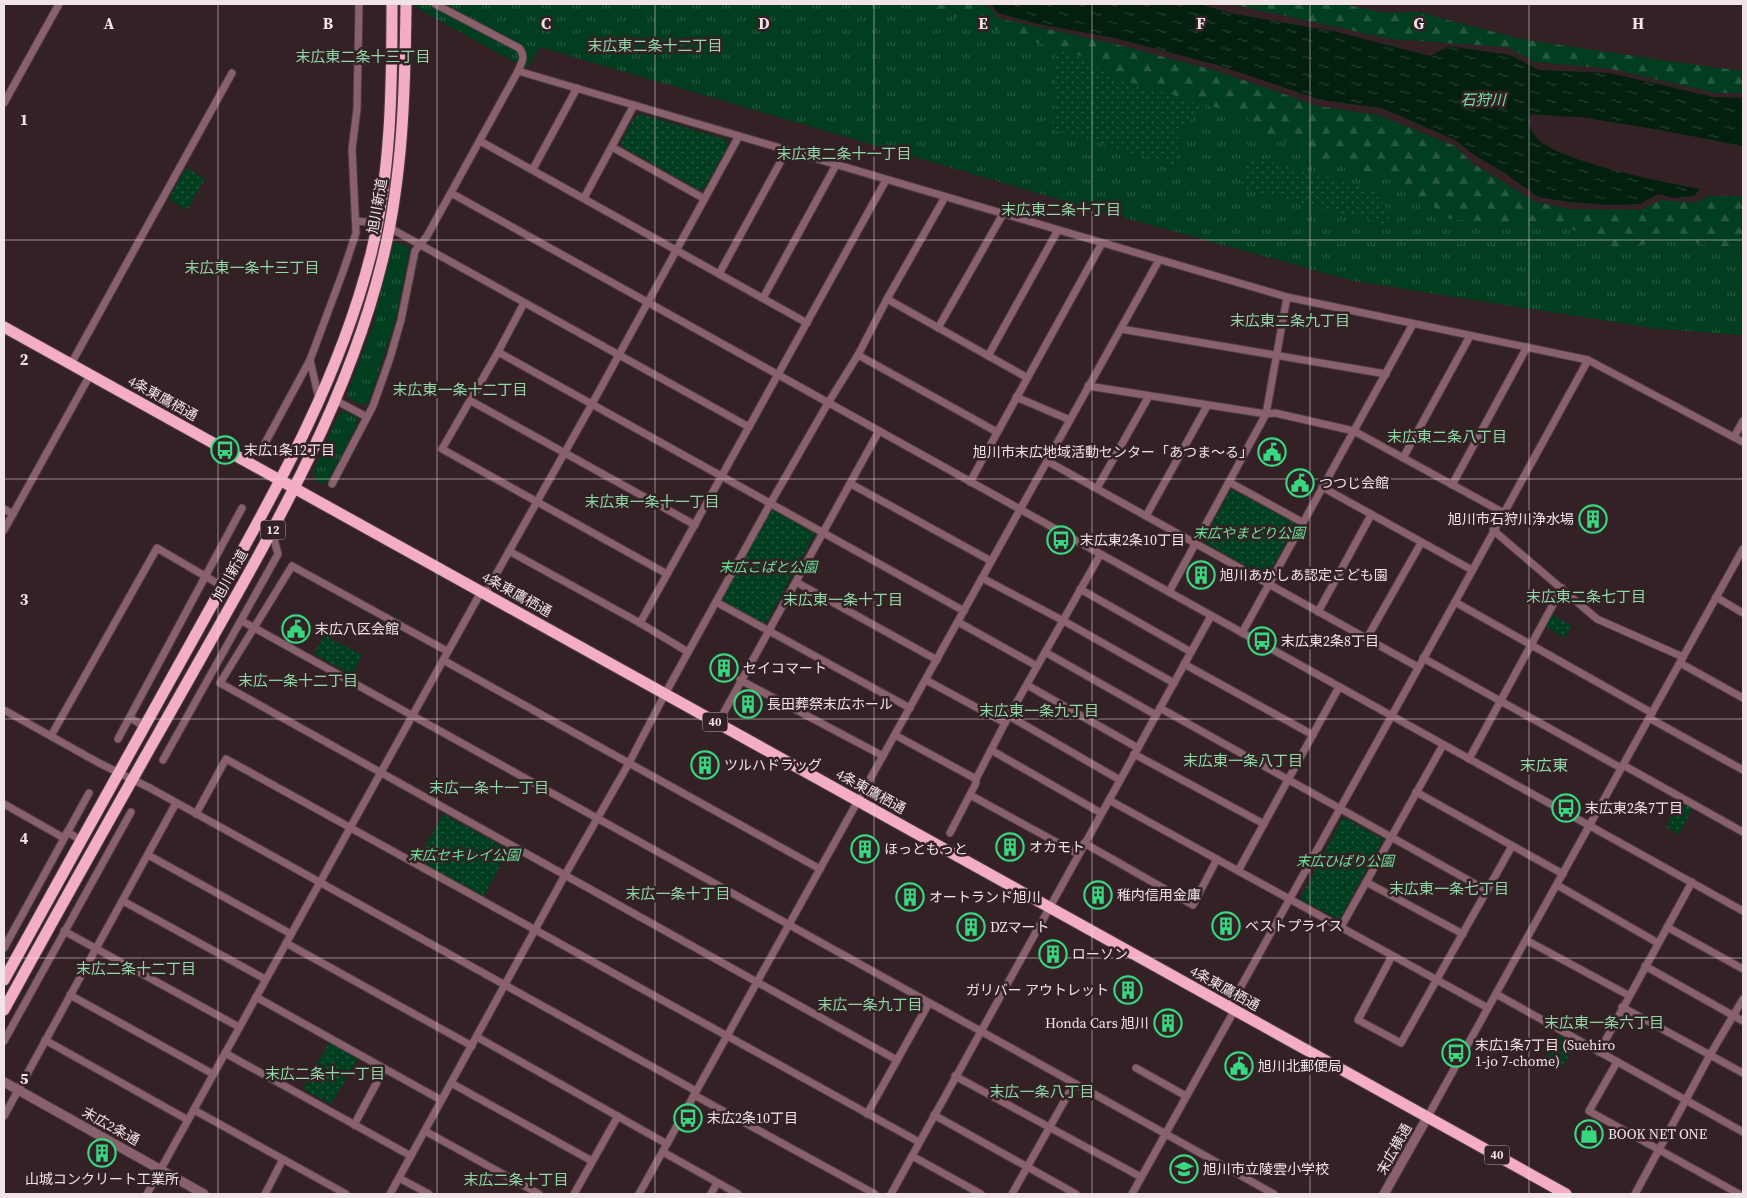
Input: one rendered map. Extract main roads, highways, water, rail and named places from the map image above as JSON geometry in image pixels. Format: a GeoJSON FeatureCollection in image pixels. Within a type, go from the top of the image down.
{"type":"FeatureCollection","features":[{"type":"Feature","properties":{"kind":"highway","name":"旭川新道"},"geometry":{"type":"LineString","coordinates":[[4,980],[281,480],[320,402],[349,331],[365,278],[386,173],[392,98],[392,4]]}},
{"type":"Feature","properties":{"kind":"highway","name":"旭川新道"},"geometry":{"type":"LineString","coordinates":[[6,1006],[63,901],[134,780],[272,531],[335,400],[362,329],[390,228],[402,144],[406,4]]}},
{"type":"Feature","properties":{"kind":"highway","name":"4条東鷹栖通"},"geometry":{"type":"LineString","coordinates":[[4,327],[1566,1194]]}},
{"type":"Feature","properties":{"kind":"water","name":"石狩川"},"geometry":{"type":"Polygon","coordinates":[[[989,4],[1198,4],[1235,14],[1337,32],[1430,56],[1449,46],[1510,55],[1539,70],[1610,73],[1714,97],[1743,98],[1743,146],[1587,118],[1531,114],[1528,122],[1535,136],[1546,145],[1564,154],[1612,170],[1700,189],[1694,196],[1672,198],[1658,194],[1640,204],[1608,205],[1538,197],[1455,140],[1382,108],[1321,100],[1217,65],[1119,39],[1039,24],[997,13],[993,6],[989,4]]]}},
{"type":"Feature","properties":{"kind":"place","name":"末広1条12丁目"},"geometry":{"type":"Point","coordinates":[225,450]}},
{"type":"Feature","properties":{"kind":"place","name":"旭川市末広地域活動センター「あつま〜る」"},"geometry":{"type":"Point","coordinates":[1272,452]}},
{"type":"Feature","properties":{"kind":"place","name":"つつじ会館"},"geometry":{"type":"Point","coordinates":[1300,483]}},
{"type":"Feature","properties":{"kind":"place","name":"旭川市石狩川浄水場"},"geometry":{"type":"Point","coordinates":[1593,519]}},
{"type":"Feature","properties":{"kind":"place","name":"末広東2条10丁目"},"geometry":{"type":"Point","coordinates":[1061,540]}},
{"type":"Feature","properties":{"kind":"place","name":"旭川あかしあ認定こども園"},"geometry":{"type":"Point","coordinates":[1201,575]}},
{"type":"Feature","properties":{"kind":"place","name":"末広八区会館"},"geometry":{"type":"Point","coordinates":[296,629]}},
{"type":"Feature","properties":{"kind":"place","name":"末広東2条8丁目"},"geometry":{"type":"Point","coordinates":[1262,641]}},
{"type":"Feature","properties":{"kind":"place","name":"セイコマート"},"geometry":{"type":"Point","coordinates":[724,668]}},
{"type":"Feature","properties":{"kind":"place","name":"長田葬祭末広ホール"},"geometry":{"type":"Point","coordinates":[748,704]}},
{"type":"Feature","properties":{"kind":"place","name":"ツルハドラッグ"},"geometry":{"type":"Point","coordinates":[705,765]}},
{"type":"Feature","properties":{"kind":"place","name":"末広東2条7丁目"},"geometry":{"type":"Point","coordinates":[1566,808]}},
{"type":"Feature","properties":{"kind":"place","name":"オカモト"},"geometry":{"type":"Point","coordinates":[1010,847]}},
{"type":"Feature","properties":{"kind":"place","name":"ほっともっと"},"geometry":{"type":"Point","coordinates":[865,849]}},
{"type":"Feature","properties":{"kind":"place","name":"稚内信用金庫"},"geometry":{"type":"Point","coordinates":[1098,895]}},
{"type":"Feature","properties":{"kind":"place","name":"オートランド旭川"},"geometry":{"type":"Point","coordinates":[910,897]}},
{"type":"Feature","properties":{"kind":"place","name":"ベストプライス"},"geometry":{"type":"Point","coordinates":[1226,926]}},
{"type":"Feature","properties":{"kind":"place","name":"DZマート"},"geometry":{"type":"Point","coordinates":[971,927]}},
{"type":"Feature","properties":{"kind":"place","name":"ローソン"},"geometry":{"type":"Point","coordinates":[1053,954]}},
{"type":"Feature","properties":{"kind":"place","name":"ガリバー アウトレット"},"geometry":{"type":"Point","coordinates":[1128,990]}},
{"type":"Feature","properties":{"kind":"place","name":"Honda Cars 旭川"},"geometry":{"type":"Point","coordinates":[1168,1023]}},
{"type":"Feature","properties":{"kind":"place","name":"末広1条7丁目 (Suehiro 1-jo 7-chome)"},"geometry":{"type":"Point","coordinates":[1456,1053]}},
{"type":"Feature","properties":{"kind":"place","name":"旭川北郵便局"},"geometry":{"type":"Point","coordinates":[1239,1066]}},
{"type":"Feature","properties":{"kind":"place","name":"末広2条10丁目"},"geometry":{"type":"Point","coordinates":[688,1118]}},
{"type":"Feature","properties":{"kind":"place","name":"BOOK NET ONE"},"geometry":{"type":"Point","coordinates":[1589,1134]}},
{"type":"Feature","properties":{"kind":"place","name":"山城コンクリート工業所"},"geometry":{"type":"Point","coordinates":[102,1153]}},
{"type":"Feature","properties":{"kind":"place","name":"旭川市立陵雲小学校"},"geometry":{"type":"Point","coordinates":[1184,1169]}},
{"type":"Feature","properties":{"kind":"district","name":"末広東二条十二丁目"},"geometry":{"type":"Point","coordinates":[655,46]}},
{"type":"Feature","properties":{"kind":"district","name":"末広東二条十三丁目"},"geometry":{"type":"Point","coordinates":[363,57]}},
{"type":"Feature","properties":{"kind":"district","name":"末広東二条十一丁目"},"geometry":{"type":"Point","coordinates":[844,154]}},
{"type":"Feature","properties":{"kind":"district","name":"末広東二条十丁目"},"geometry":{"type":"Point","coordinates":[1061,210]}},
{"type":"Feature","properties":{"kind":"district","name":"末広東一条十三丁目"},"geometry":{"type":"Point","coordinates":[252,268]}},
{"type":"Feature","properties":{"kind":"district","name":"末広東二条九丁目"},"geometry":{"type":"Point","coordinates":[1290,321]}},
{"type":"Feature","properties":{"kind":"district","name":"末広東一条十二丁目"},"geometry":{"type":"Point","coordinates":[460,390]}},
{"type":"Feature","properties":{"kind":"district","name":"末広東二条八丁目"},"geometry":{"type":"Point","coordinates":[1447,437]}},
{"type":"Feature","properties":{"kind":"district","name":"末広東一条十一丁目"},"geometry":{"type":"Point","coordinates":[652,502]}},
{"type":"Feature","properties":{"kind":"district","name":"末広東二条七丁目"},"geometry":{"type":"Point","coordinates":[1586,597]}},
{"type":"Feature","properties":{"kind":"district","name":"末広東一条十丁目"},"geometry":{"type":"Point","coordinates":[843,600]}},
{"type":"Feature","properties":{"kind":"district","name":"末広一条十二丁目"},"geometry":{"type":"Point","coordinates":[298,681]}},
{"type":"Feature","properties":{"kind":"district","name":"末広東一条九丁目"},"geometry":{"type":"Point","coordinates":[1039,711]}},
{"type":"Feature","properties":{"kind":"district","name":"末広東一条八丁目"},"geometry":{"type":"Point","coordinates":[1243,761]}},
{"type":"Feature","properties":{"kind":"district","name":"末広東"},"geometry":{"type":"Point","coordinates":[1544,765]}},
{"type":"Feature","properties":{"kind":"district","name":"末広一条十一丁目"},"geometry":{"type":"Point","coordinates":[489,788]}},
{"type":"Feature","properties":{"kind":"district","name":"末広東一条七丁目"},"geometry":{"type":"Point","coordinates":[1449,889]}},
{"type":"Feature","properties":{"kind":"district","name":"末広一条十丁目"},"geometry":{"type":"Point","coordinates":[678,894]}},
{"type":"Feature","properties":{"kind":"district","name":"末広二条十二丁目"},"geometry":{"type":"Point","coordinates":[136,969]}},
{"type":"Feature","properties":{"kind":"district","name":"末広一条九丁目"},"geometry":{"type":"Point","coordinates":[870,1005]}},
{"type":"Feature","properties":{"kind":"district","name":"末広東一条六丁目"},"geometry":{"type":"Point","coordinates":[1604,1023]}},
{"type":"Feature","properties":{"kind":"district","name":"末広二条十一丁目"},"geometry":{"type":"Point","coordinates":[325,1074]}},
{"type":"Feature","properties":{"kind":"district","name":"末広一条八丁目"},"geometry":{"type":"Point","coordinates":[1042,1092]}},
{"type":"Feature","properties":{"kind":"district","name":"末広二条十丁目"},"geometry":{"type":"Point","coordinates":[516,1180]}},
{"type":"Feature","properties":{"kind":"park label","name":"末広やまどり公園"},"geometry":{"type":"Point","coordinates":[1249,533]}},
{"type":"Feature","properties":{"kind":"park label","name":"末広こばと公園"},"geometry":{"type":"Point","coordinates":[768,567]}},
{"type":"Feature","properties":{"kind":"park label","name":"末広セキレイ公園"},"geometry":{"type":"Point","coordinates":[464,855]}},
{"type":"Feature","properties":{"kind":"park label","name":"末広ひばり公園"},"geometry":{"type":"Point","coordinates":[1345,861]}}]}
